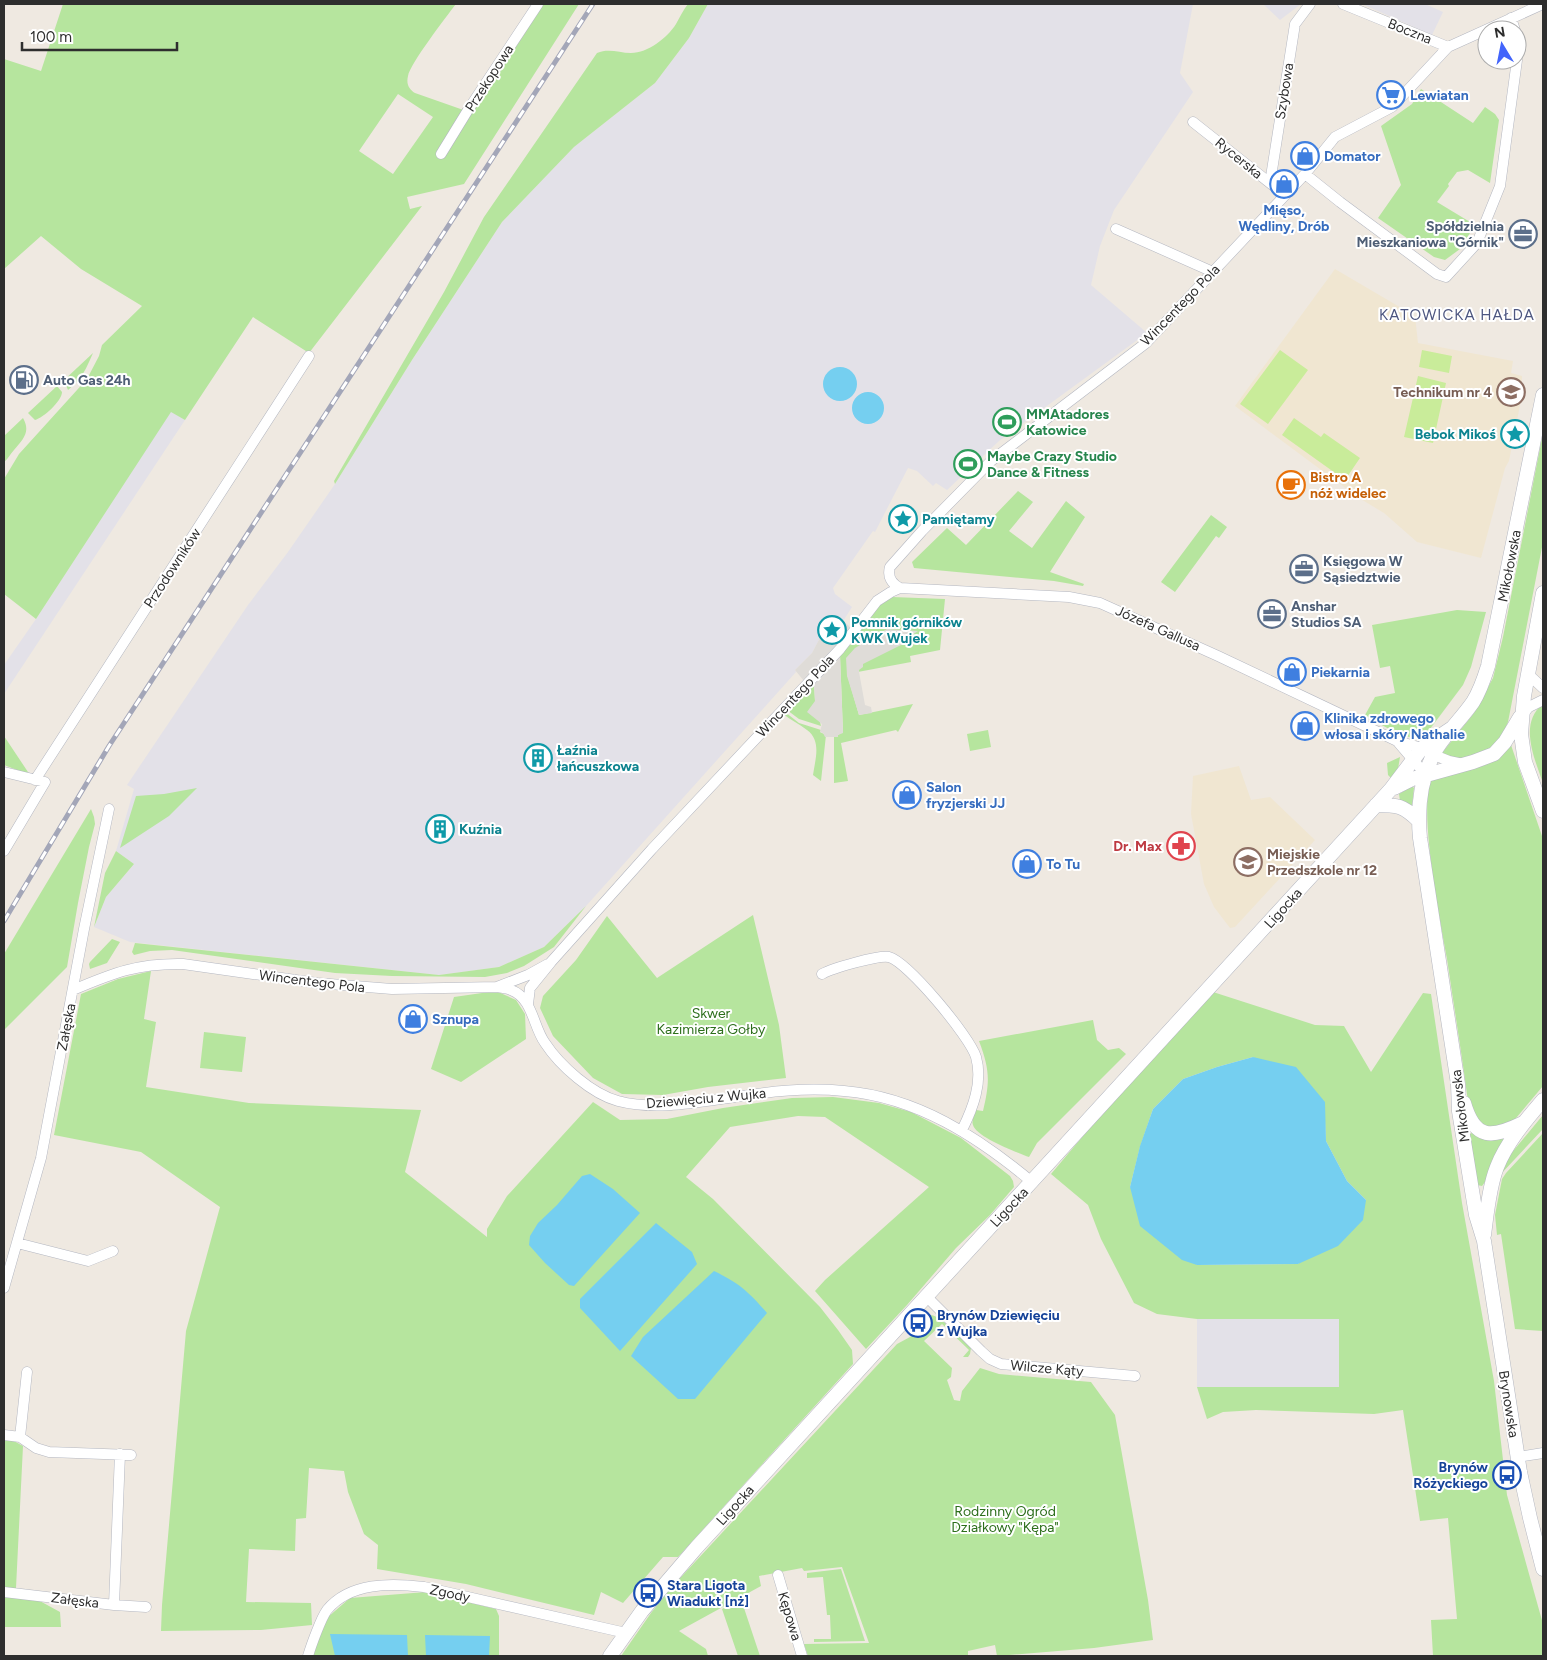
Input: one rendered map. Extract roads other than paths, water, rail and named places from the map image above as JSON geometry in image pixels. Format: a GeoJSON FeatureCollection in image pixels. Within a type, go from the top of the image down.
{"type":"FeatureCollection","features":[{"type":"Feature","properties":{"kind":"main road","name":"Mikołowska"},"geometry":{"type":"LineString","coordinates":[[1412,760],[1428,752],[1452,728],[1473,702],[1482,683],[1488,666],[1543,395]]}},
{"type":"Feature","properties":{"kind":"main road"},"geometry":{"type":"LineString","coordinates":[[1543,593],[1521,716],[1523,753],[1543,811]]}},
{"type":"Feature","properties":{"kind":"main road"},"geometry":{"type":"LineString","coordinates":[[1391,789],[1412,779],[1494,754],[1505,742],[1521,716]]}},
{"type":"Feature","properties":{"kind":"main road","name":"Mikołowska"},"geometry":{"type":"LineString","coordinates":[[1428,752],[1426,775],[1420,801],[1419,821],[1458,1084],[1459,1111],[1476,1215],[1483,1238]]}},
{"type":"Feature","properties":{"kind":"main road","name":"Ligocka"},"geometry":{"type":"LineString","coordinates":[[610,1656],[653,1598],[696,1548],[1391,789],[1412,760]]}},
{"type":"Feature","properties":{"kind":"main road"},"geometry":{"type":"LineString","coordinates":[[1376,805],[1396,805],[1405,808],[1419,821]]}},
{"type":"Feature","properties":{"kind":"main road"},"geometry":{"type":"LineString","coordinates":[[1458,1084],[1469,1119],[1474,1126],[1482,1131],[1492,1134],[1500,1133],[1524,1122]]}},
{"type":"Feature","properties":{"kind":"main road"},"geometry":{"type":"LineString","coordinates":[[1483,1238],[1494,1176],[1498,1165],[1524,1122],[1543,1100]]}},
{"type":"Feature","properties":{"kind":"main road","name":"Brynowska"},"geometry":{"type":"LineString","coordinates":[[1483,1238],[1518,1457],[1530,1518],[1543,1569]]}},
{"type":"Feature","properties":{"kind":"street","name":"Przekopowa"},"geometry":{"type":"LineString","coordinates":[[441,154],[538,4]]}},
{"type":"Feature","properties":{"kind":"street","name":"Szybowa"},"geometry":{"type":"LineString","coordinates":[[1270,183],[1295,24],[1310,4]]}},
{"type":"Feature","properties":{"kind":"street","name":"Boczna"},"geometry":{"type":"LineString","coordinates":[[1343,4],[1448,47]]}},
{"type":"Feature","properties":{"kind":"street","name":"Wincentego Pola"},"geometry":{"type":"LineString","coordinates":[[900,588],[890,580],[890,568],[922,531],[998,455],[1146,343],[1305,174],[1336,137],[1392,107],[1448,47],[1543,4]]}},
{"type":"Feature","properties":{"kind":"street"},"geometry":{"type":"LineString","coordinates":[[1305,174],[1437,274],[1446,277],[1477,243],[1497,196],[1500,186],[1515,70]]}},
{"type":"Feature","properties":{"kind":"street","name":"Rycerska"},"geometry":{"type":"LineString","coordinates":[[1193,122],[1285,195]]}},
{"type":"Feature","properties":{"kind":"street"},"geometry":{"type":"LineString","coordinates":[[1116,229],[1213,272]]}},
{"type":"Feature","properties":{"kind":"street","name":"Przodowników"},"geometry":{"type":"LineString","coordinates":[[4,852],[40,781],[309,356]]}},
{"type":"Feature","properties":{"kind":"street","name":"Wincentego Pola"},"geometry":{"type":"LineString","coordinates":[[528,1004],[530,988],[551,962],[676,823],[840,649],[877,601],[900,588]]}},
{"type":"Feature","properties":{"kind":"street","name":"Józefa Gallusa"},"geometry":{"type":"LineString","coordinates":[[900,588],[1068,597],[1100,603],[1218,656],[1397,741],[1428,752]]}},
{"type":"Feature","properties":{"kind":"street"},"geometry":{"type":"LineString","coordinates":[[1528,674],[1543,688]]}},
{"type":"Feature","properties":{"kind":"street"},"geometry":{"type":"LineString","coordinates":[[1521,716],[1529,707],[1543,700]]}},
{"type":"Feature","properties":{"kind":"street","name":"Józefa Gallusa"},"geometry":{"type":"LineString","coordinates":[[1397,741],[1426,775]]}},
{"type":"Feature","properties":{"kind":"street"},"geometry":{"type":"LineString","coordinates":[[1428,752],[1464,764]]}},
{"type":"Feature","properties":{"kind":"street"},"geometry":{"type":"LineString","coordinates":[[4,772],[40,781]]}},
{"type":"Feature","properties":{"kind":"street","name":"Załęska"},"geometry":{"type":"LineString","coordinates":[[4,1288],[41,1158],[109,810]]}},
{"type":"Feature","properties":{"kind":"street"},"geometry":{"type":"LineString","coordinates":[[822,974],[832,969],[887,957],[897,960],[927,990],[969,1042],[976,1057],[978,1086],[972,1111],[962,1130]]}},
{"type":"Feature","properties":{"kind":"street","name":"Wincentego Pola"},"geometry":{"type":"LineString","coordinates":[[73,990],[121,971],[139,966],[162,964],[183,964],[314,983],[361,987],[392,989],[497,987],[528,975],[551,962]]}},
{"type":"Feature","properties":{"kind":"street"},"geometry":{"type":"LineString","coordinates":[[497,987],[512,990],[528,1004]]}},
{"type":"Feature","properties":{"kind":"street","name":"Dziewięciu z Wujka"},"geometry":{"type":"LineString","coordinates":[[528,1004],[540,1035],[550,1050],[591,1088],[618,1101],[661,1105],[797,1090],[845,1091],[888,1099],[916,1108],[962,1130],[997,1154],[1032,1182]]}},
{"type":"Feature","properties":{"kind":"street"},"geometry":{"type":"LineString","coordinates":[[17,1243],[88,1261],[113,1251]]}},
{"type":"Feature","properties":{"kind":"street","name":"Wilcze Kąty"},"geometry":{"type":"LineString","coordinates":[[927,1296],[981,1351],[990,1359],[1001,1364],[1135,1376]]}},
{"type":"Feature","properties":{"kind":"street"},"geometry":{"type":"LineString","coordinates":[[20,1437],[27,1372]]}},
{"type":"Feature","properties":{"kind":"street"},"geometry":{"type":"LineString","coordinates":[[4,1435],[20,1437],[36,1448],[49,1452],[125,1454],[114,1605]]}},
{"type":"Feature","properties":{"kind":"street"},"geometry":{"type":"LineString","coordinates":[[1518,1457],[1543,1453]]}},
{"type":"Feature","properties":{"kind":"street","name":"Kępowa"},"geometry":{"type":"LineString","coordinates":[[778,1575],[802,1656]]}},
{"type":"Feature","properties":{"kind":"street","name":"Zgody"},"geometry":{"type":"LineString","coordinates":[[308,1656],[327,1611],[342,1598],[373,1586],[396,1584],[424,1587],[626,1633]]}},
{"type":"Feature","properties":{"kind":"street","name":"Załęska"},"geometry":{"type":"LineString","coordinates":[[4,1592],[146,1607]]}},
{"type":"Feature","properties":{"kind":"water"},"geometry":{"type":"Polygon","coordinates":[[[840,367],[852,372],[857,384],[852,396],[840,401],[828,396],[823,384],[828,372],[840,367]]]}},
{"type":"Feature","properties":{"kind":"water"},"geometry":{"type":"Polygon","coordinates":[[[868,392],[874,393],[879,397],[883,402],[883,414],[879,419],[874,423],[868,424],[862,423],[857,419],[853,414],[852,408],[853,402],[857,397],[862,393],[868,392]]]}},
{"type":"Feature","properties":{"kind":"water"},"geometry":{"type":"Polygon","coordinates":[[[1253,1057],[1296,1067],[1325,1102],[1326,1141],[1347,1181],[1366,1200],[1363,1220],[1338,1246],[1298,1264],[1197,1265],[1182,1260],[1140,1226],[1130,1187],[1140,1146],[1153,1109],[1183,1079],[1253,1057]]]}},
{"type":"Feature","properties":{"kind":"water"},"geometry":{"type":"Polygon","coordinates":[[[590,1174],[613,1189],[640,1213],[574,1286],[569,1285],[529,1245],[530,1236],[538,1223],[557,1205],[582,1176],[590,1174]]]}},
{"type":"Feature","properties":{"kind":"water"},"geometry":{"type":"Polygon","coordinates":[[[656,1223],[692,1252],[697,1264],[620,1351],[580,1308],[580,1299],[656,1223]]]}},
{"type":"Feature","properties":{"kind":"water"},"geometry":{"type":"Polygon","coordinates":[[[714,1271],[743,1289],[767,1313],[695,1399],[678,1399],[631,1356],[643,1337],[714,1271]]]}},
{"type":"Feature","properties":{"kind":"water"},"geometry":{"type":"Polygon","coordinates":[[[330,1634],[407,1635],[408,1656],[335,1656],[330,1634]]]}},
{"type":"Feature","properties":{"kind":"water"},"geometry":{"type":"Polygon","coordinates":[[[425,1635],[490,1636],[489,1656],[426,1656],[425,1635]]]}},
{"type":"Feature","properties":{"kind":"railway"},"geometry":{"type":"LineString","coordinates":[[4,921],[109,746],[593,4]]}},
{"type":"Feature","properties":{"kind":"place","name":"Lewiatan"},"geometry":{"type":"Point","coordinates":[1391,95]}},
{"type":"Feature","properties":{"kind":"place","name":"Domator"},"geometry":{"type":"Point","coordinates":[1305,156]}},
{"type":"Feature","properties":{"kind":"place","name":"Mięso, Wędliny, Drób"},"geometry":{"type":"Point","coordinates":[1284,184]}},
{"type":"Feature","properties":{"kind":"place","name":"Spółdzielnia Mieszkaniowa \"Górnik\""},"geometry":{"type":"Point","coordinates":[1523,234]}},
{"type":"Feature","properties":{"kind":"place","name":"Auto Gas 24h"},"geometry":{"type":"Point","coordinates":[24,380]}},
{"type":"Feature","properties":{"kind":"place","name":"Technikum nr 4"},"geometry":{"type":"Point","coordinates":[1511,392]}},
{"type":"Feature","properties":{"kind":"place","name":"MMAtadores Katowice"},"geometry":{"type":"Point","coordinates":[1007,422]}},
{"type":"Feature","properties":{"kind":"place","name":"Bebok Mikoś"},"geometry":{"type":"Point","coordinates":[1515,434]}},
{"type":"Feature","properties":{"kind":"place","name":"Maybe Crazy Studio Dance & Fitness"},"geometry":{"type":"Point","coordinates":[968,464]}},
{"type":"Feature","properties":{"kind":"place","name":"Bistro A nóż widelec"},"geometry":{"type":"Point","coordinates":[1291,485]}},
{"type":"Feature","properties":{"kind":"place","name":"Pamiętamy"},"geometry":{"type":"Point","coordinates":[903,519]}},
{"type":"Feature","properties":{"kind":"place","name":"Księgowa W Sąsiedztwie"},"geometry":{"type":"Point","coordinates":[1304,569]}},
{"type":"Feature","properties":{"kind":"place","name":"Anshar Studios SA"},"geometry":{"type":"Point","coordinates":[1272,614]}},
{"type":"Feature","properties":{"kind":"place","name":"Pomnik górników KWK Wujek"},"geometry":{"type":"Point","coordinates":[832,630]}},
{"type":"Feature","properties":{"kind":"place","name":"Piekarnia"},"geometry":{"type":"Point","coordinates":[1292,672]}},
{"type":"Feature","properties":{"kind":"place","name":"Klinika zdrowego włosa i skóry Nathalie"},"geometry":{"type":"Point","coordinates":[1305,726]}},
{"type":"Feature","properties":{"kind":"place","name":"Łaźnia łańcuszkowa"},"geometry":{"type":"Point","coordinates":[538,758]}},
{"type":"Feature","properties":{"kind":"place","name":"Salon fryzjerski JJ"},"geometry":{"type":"Point","coordinates":[907,795]}},
{"type":"Feature","properties":{"kind":"place","name":"Kuźnia"},"geometry":{"type":"Point","coordinates":[440,829]}},
{"type":"Feature","properties":{"kind":"place","name":"Dr. Max"},"geometry":{"type":"Point","coordinates":[1181,846]}},
{"type":"Feature","properties":{"kind":"place","name":"Miejskie Przedszkole nr 12"},"geometry":{"type":"Point","coordinates":[1248,862]}},
{"type":"Feature","properties":{"kind":"place","name":"To Tu"},"geometry":{"type":"Point","coordinates":[1027,864]}},
{"type":"Feature","properties":{"kind":"place","name":"Sznupa"},"geometry":{"type":"Point","coordinates":[413,1019]}},
{"type":"Feature","properties":{"kind":"place","name":"Brynów Dziewięciu z Wujka"},"geometry":{"type":"Point","coordinates":[918,1323]}},
{"type":"Feature","properties":{"kind":"place","name":"Brynów Różyckiego"},"geometry":{"type":"Point","coordinates":[1507,1475]}},
{"type":"Feature","properties":{"kind":"place","name":"Stara Ligota Wiadukt [nż]"},"geometry":{"type":"Point","coordinates":[648,1593]}},
{"type":"Feature","properties":{"kind":"district","name":"KATOWICKA HAŁDA"},"geometry":{"type":"Point","coordinates":[1457,315]}},
{"type":"Feature","properties":{"kind":"park label","name":"Skwer Kazimierza Gołby"},"geometry":{"type":"Point","coordinates":[711,1022]}},
{"type":"Feature","properties":{"kind":"park label","name":"Rodzinny Ogród Działkowy \"Kępa\""},"geometry":{"type":"Point","coordinates":[1005,1519]}}]}
